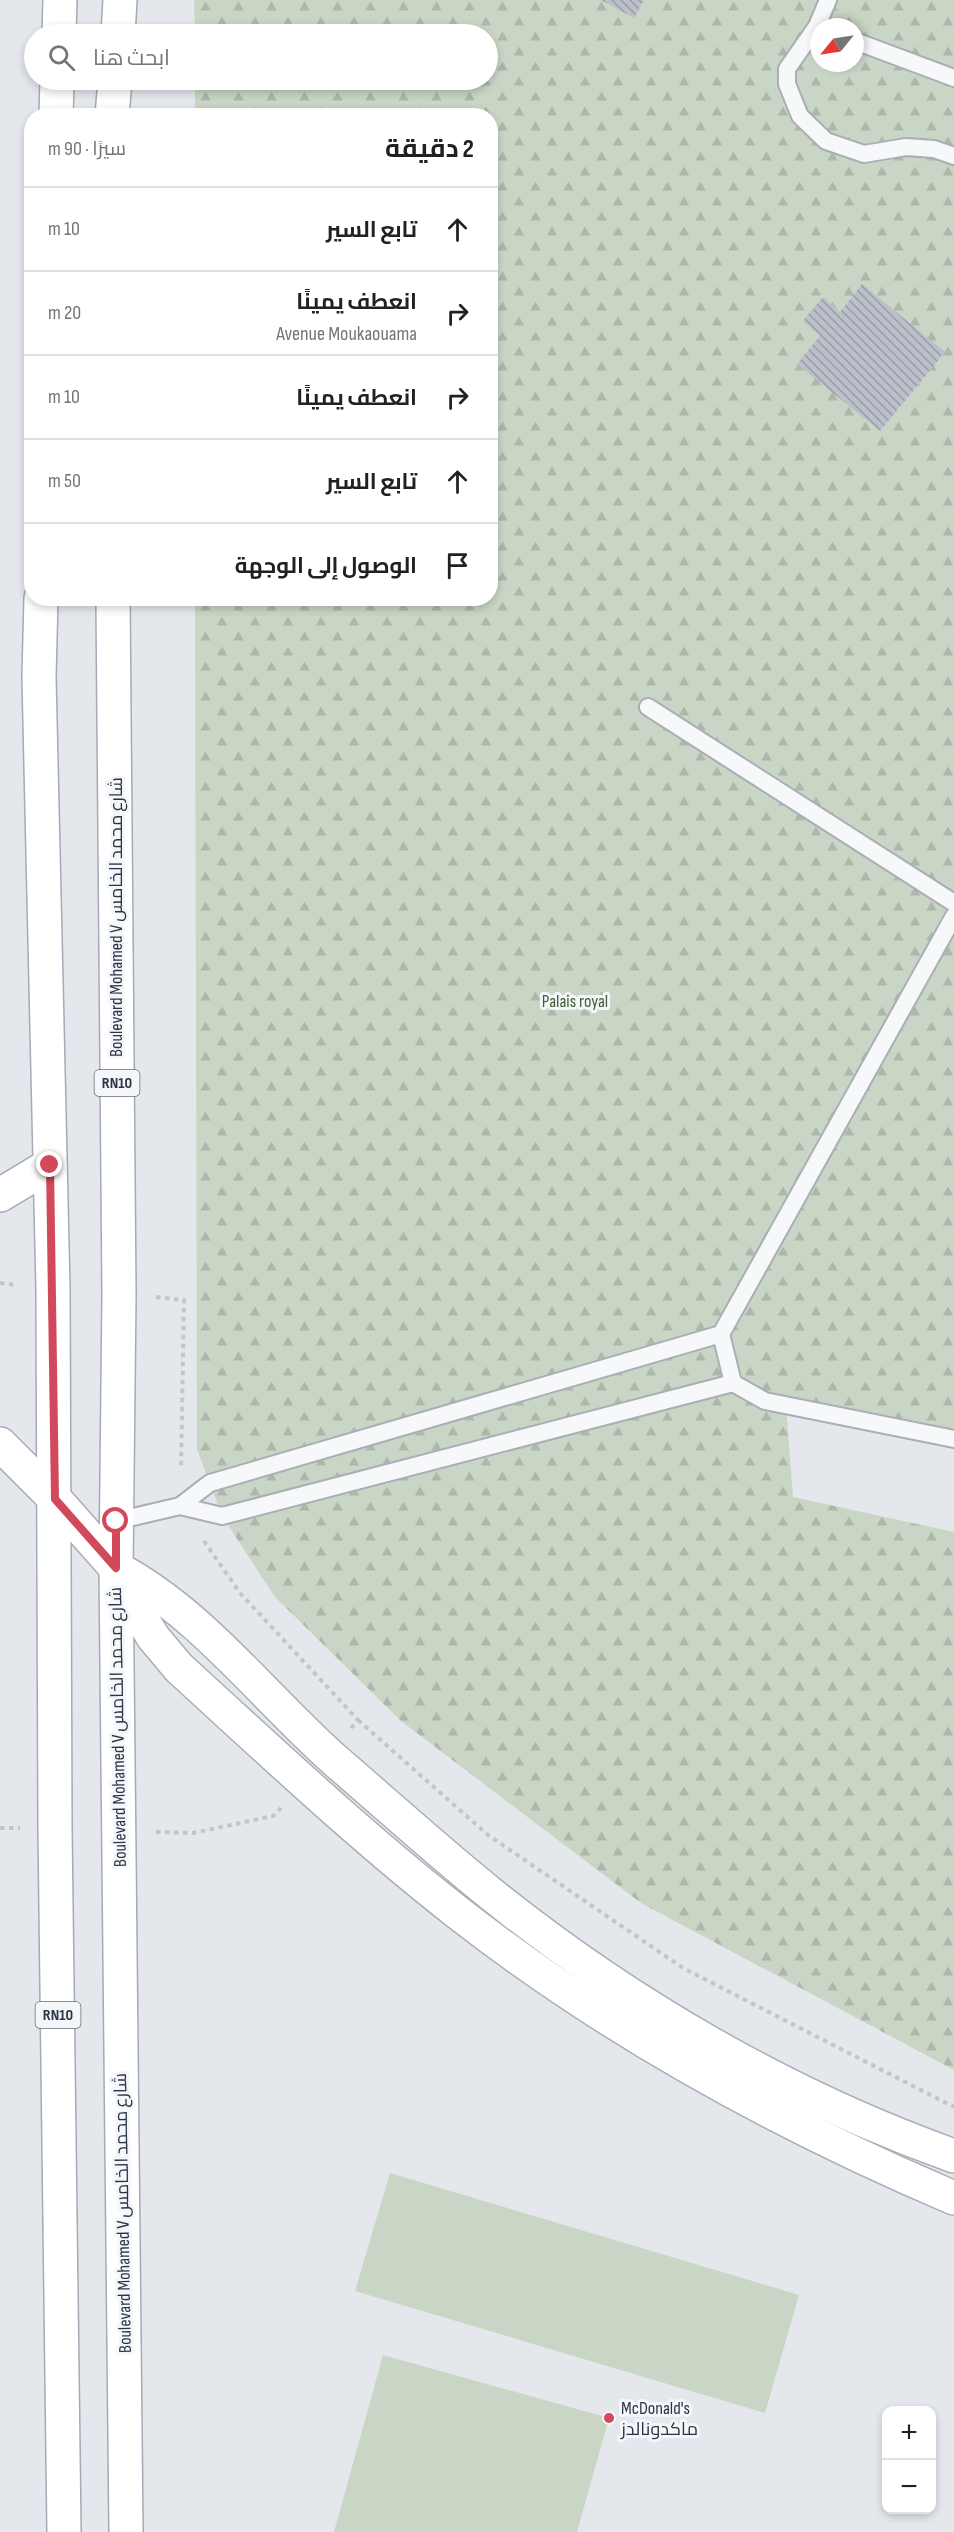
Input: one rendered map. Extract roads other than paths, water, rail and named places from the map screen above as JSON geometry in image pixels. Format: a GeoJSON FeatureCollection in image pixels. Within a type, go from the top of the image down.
{"type":"FeatureCollection","features":[{"type":"Feature","properties":{"kind":"main road"},"geometry":{"type":"LineString","coordinates":[[59,24],[60,0]]}},
{"type":"Feature","properties":{"kind":"main road"},"geometry":{"type":"LineString","coordinates":[[119,24],[120,0]]}},
{"type":"Feature","properties":{"kind":"main road"},"geometry":{"type":"LineString","coordinates":[[56,108],[57,90]]}},
{"type":"Feature","properties":{"kind":"main road"},"geometry":{"type":"LineString","coordinates":[[113,108],[114,90]]}},
{"type":"Feature","properties":{"kind":"main road","name":"RN10"},"geometry":{"type":"LineString","coordinates":[[41,606],[39,677],[55,1499],[55,1829],[64,2532]]}},
{"type":"Feature","properties":{"kind":"main road","name":"Boulevard Mohamed V شارع محمد الخامس"},"geometry":{"type":"LineString","coordinates":[[113,606],[119,1294],[116,1568],[126,2532]]}},
{"type":"Feature","properties":{"kind":"main road"},"geometry":{"type":"LineString","coordinates":[[0,1195],[50,1165]]}},
{"type":"Feature","properties":{"kind":"main road"},"geometry":{"type":"LineString","coordinates":[[0,1444],[55,1499],[116,1568],[133,1604],[153,1637],[179,1668],[381,1850],[459,1913],[539,1972],[708,2079],[797,2127],[954,2198]]}},
{"type":"Feature","properties":{"kind":"main road"},"geometry":{"type":"LineString","coordinates":[[116,1568],[148,1586],[176,1607],[330,1755],[492,1894],[573,1955],[657,2011],[744,2061],[834,2106],[954,2156]]}},
{"type":"Feature","properties":{"kind":"lane"},"geometry":{"type":"LineString","coordinates":[[821,18],[828,0]]}},
{"type":"Feature","properties":{"kind":"lane"},"geometry":{"type":"LineString","coordinates":[[810,38],[787,69],[787,84],[800,116],[826,141],[864,154],[906,147],[934,149],[954,156]]}},
{"type":"Feature","properties":{"kind":"lane"},"geometry":{"type":"LineString","coordinates":[[864,43],[954,78]]}},
{"type":"Feature","properties":{"kind":"lane"},"geometry":{"type":"LineString","coordinates":[[648,707],[954,903]]}},
{"type":"Feature","properties":{"kind":"lane"},"geometry":{"type":"LineString","coordinates":[[733,1383],[721,1334],[954,916]]}},
{"type":"Feature","properties":{"kind":"lane"},"geometry":{"type":"LineString","coordinates":[[116,1521],[180,1506],[210,1484],[721,1334]]}},
{"type":"Feature","properties":{"kind":"lane"},"geometry":{"type":"LineString","coordinates":[[180,1506],[222,1516],[733,1383],[765,1401],[954,1439]]}},
{"type":"Feature","properties":{"kind":"place","name":"McDonald's ماكدونالدز"},"geometry":{"type":"Point","coordinates":[609,2418]}},
{"type":"Feature","properties":{"kind":"park label","name":"Palais royal"},"geometry":{"type":"Point","coordinates":[575,1001]}}]}
